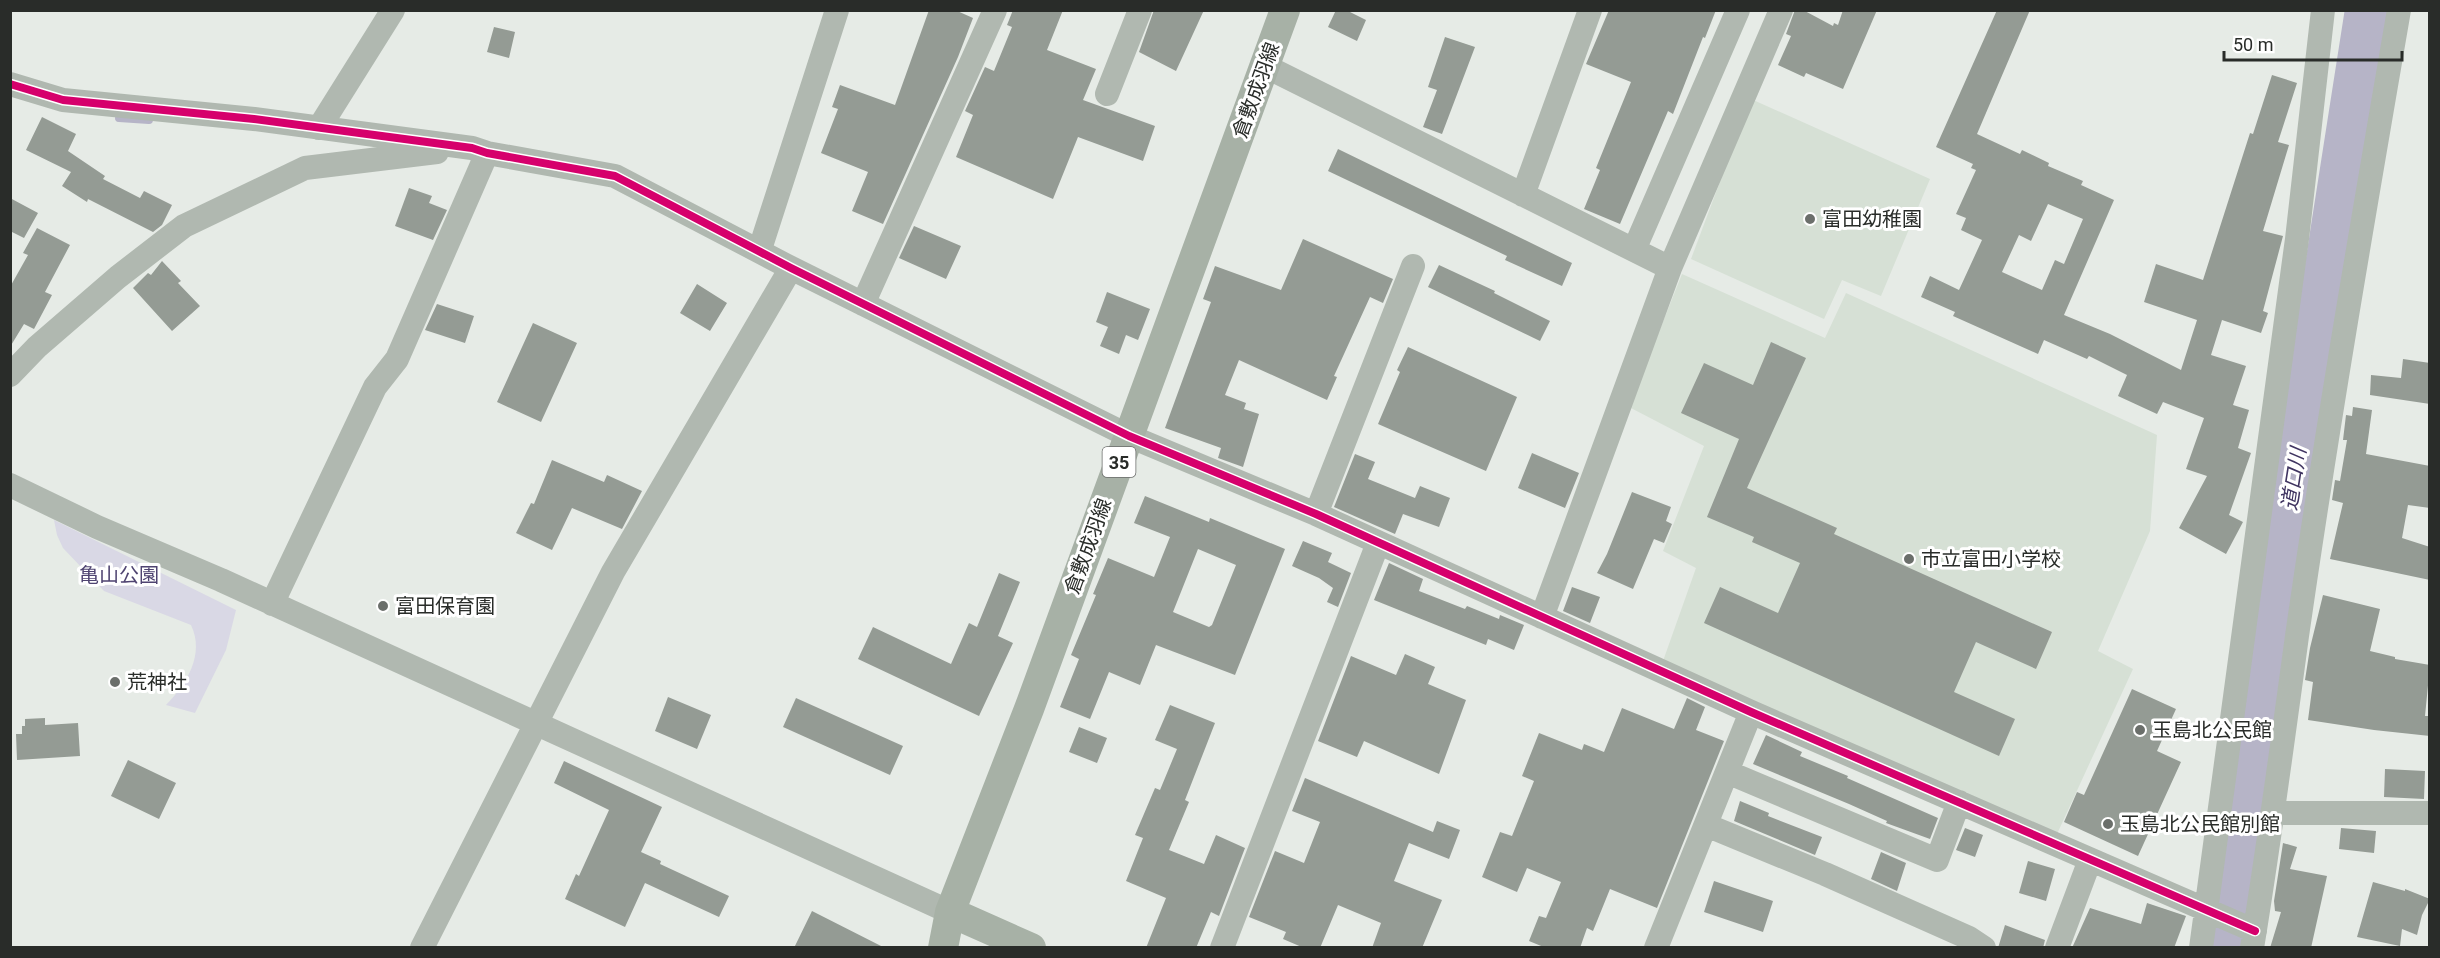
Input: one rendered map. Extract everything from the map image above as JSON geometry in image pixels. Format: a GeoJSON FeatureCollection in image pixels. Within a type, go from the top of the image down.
{"type":"FeatureCollection","features":[{"type":"Feature","properties":{"kind":"main road","name":"倉敷成羽線"},"geometry":{"type":"LineString","coordinates":[[943,948],[950,912],[1029,709],[1286,10]]}},
{"type":"Feature","properties":{"kind":"main road"},"geometry":{"type":"LineString","coordinates":[[950,912],[1030,948]]}},
{"type":"Feature","properties":{"kind":"street"},"geometry":{"type":"LineString","coordinates":[[319,128],[393,10]]}},
{"type":"Feature","properties":{"kind":"street"},"geometry":{"type":"LineString","coordinates":[[760,249],[837,10]]}},
{"type":"Feature","properties":{"kind":"street"},"geometry":{"type":"LineString","coordinates":[[863,304],[995,10]]}},
{"type":"Feature","properties":{"kind":"street"},"geometry":{"type":"LineString","coordinates":[[1107,94],[1140,10]]}},
{"type":"Feature","properties":{"kind":"street"},"geometry":{"type":"LineString","coordinates":[[1523,195],[1590,10]]}},
{"type":"Feature","properties":{"kind":"street"},"geometry":{"type":"LineString","coordinates":[[1634,250],[1738,10]]}},
{"type":"Feature","properties":{"kind":"street"},"geometry":{"type":"LineString","coordinates":[[1542,617],[1670,268],[1781,10]]}},
{"type":"Feature","properties":{"kind":"street"},"geometry":{"type":"LineString","coordinates":[[2201,948],[2208,911],[2294,261],[2323,10]]}},
{"type":"Feature","properties":{"kind":"street"},"geometry":{"type":"LineString","coordinates":[[10,84],[63,100],[319,128],[479,151],[615,176],[760,249],[791,268],[1129,436],[1316,514],[1751,712],[2208,911],[2253,936],[2274,813],[2297,635],[2360,234],[2399,10]]}},
{"type":"Feature","properties":{"kind":"street"},"geometry":{"type":"LineString","coordinates":[[1265,66],[1670,268]]}},
{"type":"Feature","properties":{"kind":"street"},"geometry":{"type":"LineString","coordinates":[[10,375],[36,347],[118,277],[184,226],[304,168],[479,151]]}},
{"type":"Feature","properties":{"kind":"street"},"geometry":{"type":"LineString","coordinates":[[272,604],[375,387],[397,359],[479,151]]}},
{"type":"Feature","properties":{"kind":"street"},"geometry":{"type":"LineString","coordinates":[[1316,514],[1353,425],[1413,266]]}},
{"type":"Feature","properties":{"kind":"street"},"geometry":{"type":"LineString","coordinates":[[422,948],[613,572],[791,268]]}},
{"type":"Feature","properties":{"kind":"street"},"geometry":{"type":"LineString","coordinates":[[10,485],[97,527],[272,604],[950,912]]}},
{"type":"Feature","properties":{"kind":"street"},"geometry":{"type":"LineString","coordinates":[[1222,948],[1378,543]]}},
{"type":"Feature","properties":{"kind":"street"},"geometry":{"type":"LineString","coordinates":[[1656,948],[1751,712]]}},
{"type":"Feature","properties":{"kind":"street"},"geometry":{"type":"LineString","coordinates":[[1727,772],[1937,860],[1959,802]]}},
{"type":"Feature","properties":{"kind":"street"},"geometry":{"type":"LineString","coordinates":[[2274,813],[2430,813]]}},
{"type":"Feature","properties":{"kind":"street"},"geometry":{"type":"LineString","coordinates":[[1706,825],[1970,938],[1984,948]]}},
{"type":"Feature","properties":{"kind":"street"},"geometry":{"type":"LineString","coordinates":[[2057,948],[2090,860]]}},
{"type":"Feature","properties":{"kind":"shaded area","name":"富田幼稚園"},"geometry":{"type":"Polygon","coordinates":[[[1751,99],[1930,179],[1881,296],[1842,280],[1824,319],[1691,259],[1751,99]]]}},
{"type":"Feature","properties":{"kind":"shaded area","name":"市立富田小学校"},"geometry":{"type":"Polygon","coordinates":[[[1682,274],[1825,338],[1846,293],[2157,435],[2150,531],[2098,651],[2133,669],[2057,834],[1663,661],[1696,568],[1663,551],[1704,446],[1629,407],[1682,274]]]}},
{"type":"Feature","properties":{"kind":"green space","name":"亀山公園"},"geometry":{"type":"Polygon","coordinates":[[[54,520],[236,610],[226,650],[195,713],[166,705],[181,688],[192,668],[196,647],[191,625],[104,591],[63,548],[54,520]]]}},
{"type":"Feature","properties":{"kind":"building"},"geometry":{"type":"Polygon","coordinates":[[[929,10],[955,10],[973,18],[958,57],[883,224],[852,211],[868,172],[821,153],[838,109],[832,107],[840,85],[895,105],[929,10]]]}},
{"type":"Feature","properties":{"kind":"building"},"geometry":{"type":"Polygon","coordinates":[[[1013,10],[1063,10],[1047,50],[1096,69],[1083,100],[1155,126],[1143,161],[1078,137],[1053,199],[956,157],[973,115],[965,111],[985,67],[994,71],[1012,27],[1007,25],[1013,10]]]}},
{"type":"Feature","properties":{"kind":"building"},"geometry":{"type":"Polygon","coordinates":[[[1154,10],[1204,10],[1176,71],[1139,52],[1154,10]]]}},
{"type":"Feature","properties":{"kind":"building"},"geometry":{"type":"Polygon","coordinates":[[[1336,10],[1346,10],[1366,20],[1357,41],[1328,27],[1336,10]]]}},
{"type":"Feature","properties":{"kind":"building"},"geometry":{"type":"Polygon","coordinates":[[[1609,10],[1716,10],[1673,114],[1668,111],[1620,224],[1584,209],[1600,170],[1596,168],[1631,82],[1586,64],[1609,10]]]}},
{"type":"Feature","properties":{"kind":"building"},"geometry":{"type":"Polygon","coordinates":[[[1795,10],[1803,10],[1833,26],[1834,23],[1838,25],[1843,10],[1877,10],[1843,89],[1806,73],[1804,77],[1778,65],[1791,36],[1786,34],[1795,10]]]}},
{"type":"Feature","properties":{"kind":"building"},"geometry":{"type":"Polygon","coordinates":[[[1997,10],[2030,10],[1977,134],[2020,154],[2022,150],[2049,163],[2048,166],[2083,181],[2081,185],[2114,200],[2064,315],[2110,334],[2181,370],[2197,320],[2144,302],[2156,264],[2203,280],[2250,133],[2253,134],[2272,75],[2297,83],[2278,142],[2289,145],[2263,231],[2283,236],[2263,311],[2268,313],[2261,333],[2222,320],[2211,355],[2246,366],[2233,405],[2249,410],[2238,448],[2251,453],[2229,515],[2243,522],[2226,554],[2179,528],[2207,476],[2186,469],[2204,418],[2163,402],[2157,414],[2118,396],[2127,375],[2089,356],[2087,359],[2044,340],[2038,354],[1953,316],[1955,312],[1921,297],[1930,276],[1959,290],[1982,240],[1961,230],[1966,218],[1956,214],[1976,170],[1971,168],[1973,164],[1936,147],[1997,10]],[[2048,204],[2031,241],[2019,235],[2002,272],[2042,290],[2055,260],[2064,264],[2083,219],[2048,204]]]}},
{"type":"Feature","properties":{"kind":"building"},"geometry":{"type":"Polygon","coordinates":[[[494,27],[515,32],[509,58],[487,52],[494,27]]]}},
{"type":"Feature","properties":{"kind":"building"},"geometry":{"type":"Polygon","coordinates":[[[1445,37],[1475,47],[1442,134],[1423,127],[1437,90],[1428,87],[1445,37]]]}},
{"type":"Feature","properties":{"kind":"building"},"geometry":{"type":"Polygon","coordinates":[[[42,117],[76,134],[68,151],[105,176],[103,179],[140,198],[144,191],[172,205],[162,225],[153,232],[88,199],[87,202],[62,186],[71,172],[26,150],[42,117]]]}},
{"type":"Feature","properties":{"kind":"building"},"geometry":{"type":"Polygon","coordinates":[[[1338,149],[1572,263],[1562,286],[1505,260],[1507,256],[1328,171],[1338,149]]]}},
{"type":"Feature","properties":{"kind":"building"},"geometry":{"type":"Polygon","coordinates":[[[409,188],[432,196],[429,203],[447,210],[433,240],[395,226],[409,188]]]}},
{"type":"Feature","properties":{"kind":"building"},"geometry":{"type":"Polygon","coordinates":[[[10,198],[38,213],[24,238],[10,231],[10,198]]]}},
{"type":"Feature","properties":{"kind":"building"},"geometry":{"type":"Polygon","coordinates":[[[914,226],[961,246],[946,279],[899,258],[914,226]]]}},
{"type":"Feature","properties":{"kind":"building"},"geometry":{"type":"Polygon","coordinates":[[[37,228],[70,245],[45,292],[52,295],[34,329],[24,324],[10,347],[10,287],[28,255],[23,253],[37,228]]]}},
{"type":"Feature","properties":{"kind":"building"},"geometry":{"type":"Polygon","coordinates":[[[1303,239],[1393,279],[1383,303],[1370,297],[1334,376],[1337,377],[1327,400],[1239,360],[1225,395],[1246,403],[1244,409],[1259,414],[1243,467],[1218,458],[1221,448],[1165,428],[1211,302],[1203,299],[1215,266],[1281,290],[1303,239]]]}},
{"type":"Feature","properties":{"kind":"building"},"geometry":{"type":"Polygon","coordinates":[[[162,261],[181,281],[178,283],[200,306],[172,331],[133,288],[148,273],[151,275],[162,261]]]}},
{"type":"Feature","properties":{"kind":"building"},"geometry":{"type":"Polygon","coordinates":[[[1439,265],[1495,291],[1494,293],[1550,321],[1540,341],[1428,287],[1439,265]]]}},
{"type":"Feature","properties":{"kind":"building"},"geometry":{"type":"Polygon","coordinates":[[[697,284],[727,303],[710,331],[680,313],[697,284]]]}},
{"type":"Feature","properties":{"kind":"building"},"geometry":{"type":"Polygon","coordinates":[[[1107,292],[1150,309],[1138,340],[1126,335],[1119,354],[1100,346],[1108,327],[1096,322],[1107,292]]]}},
{"type":"Feature","properties":{"kind":"building"},"geometry":{"type":"Polygon","coordinates":[[[437,304],[474,316],[465,343],[425,330],[437,304]]]}},
{"type":"Feature","properties":{"kind":"building"},"geometry":{"type":"Polygon","coordinates":[[[533,323],[577,343],[541,422],[497,402],[533,323]]]}},
{"type":"Feature","properties":{"kind":"building"},"geometry":{"type":"Polygon","coordinates":[[[1771,342],[1806,358],[1747,488],[1837,528],[1834,534],[2052,632],[2036,669],[1976,642],[1954,692],[2015,719],[1999,756],[1704,623],[1720,587],[1778,613],[1800,563],[1752,542],[1754,537],[1707,517],[1739,439],[1681,413],[1704,363],[1753,385],[1771,342]]]}},
{"type":"Feature","properties":{"kind":"building"},"geometry":{"type":"Polygon","coordinates":[[[1408,347],[1517,397],[1486,471],[1378,424],[1400,372],[1397,370],[1408,347]]]}},
{"type":"Feature","properties":{"kind":"building"},"geometry":{"type":"Polygon","coordinates":[[[2403,359],[2430,363],[2430,404],[2370,395],[2371,375],[2401,378],[2403,359]]]}},
{"type":"Feature","properties":{"kind":"building"},"geometry":{"type":"Polygon","coordinates":[[[2353,407],[2372,410],[2366,454],[2430,466],[2430,508],[2408,505],[2402,538],[2430,547],[2430,580],[2330,559],[2343,503],[2332,500],[2335,480],[2340,481],[2347,440],[2343,440],[2346,415],[2352,416],[2353,407]]]}},
{"type":"Feature","properties":{"kind":"building"},"geometry":{"type":"Polygon","coordinates":[[[1532,453],[1579,473],[1565,508],[1518,488],[1532,453]]]}},
{"type":"Feature","properties":{"kind":"building"},"geometry":{"type":"Polygon","coordinates":[[[1355,454],[1375,462],[1368,479],[1415,498],[1420,486],[1450,498],[1439,527],[1403,514],[1395,534],[1334,507],[1355,454]]]}},
{"type":"Feature","properties":{"kind":"building"},"geometry":{"type":"Polygon","coordinates":[[[552,460],[604,482],[607,475],[642,491],[622,529],[572,508],[552,550],[516,533],[531,503],[534,504],[552,460]]]}},
{"type":"Feature","properties":{"kind":"building"},"geometry":{"type":"Polygon","coordinates":[[[1632,492],[1671,507],[1666,521],[1672,524],[1664,543],[1654,539],[1633,589],[1597,573],[1632,492]]]}},
{"type":"Feature","properties":{"kind":"building"},"geometry":{"type":"Polygon","coordinates":[[[1145,496],[1209,522],[1210,518],[1285,549],[1235,675],[1156,645],[1140,685],[1109,672],[1090,719],[1060,707],[1079,659],[1071,655],[1096,595],[1093,594],[1108,558],[1154,577],[1170,537],[1134,523],[1145,496]],[[1198,549],[1173,612],[1209,627],[1212,625],[1236,565],[1198,549]]]}},
{"type":"Feature","properties":{"kind":"building"},"geometry":{"type":"Polygon","coordinates":[[[1303,541],[1332,553],[1328,562],[1351,573],[1338,607],[1327,602],[1333,588],[1319,578],[1292,566],[1303,541]]]}},
{"type":"Feature","properties":{"kind":"building"},"geometry":{"type":"Polygon","coordinates":[[[1389,563],[1423,579],[1419,591],[1465,609],[1467,606],[1499,619],[1500,615],[1524,625],[1514,650],[1488,639],[1486,645],[1374,600],[1389,563]]]}},
{"type":"Feature","properties":{"kind":"building"},"geometry":{"type":"Polygon","coordinates":[[[999,573],[1020,582],[998,636],[1013,643],[979,716],[858,659],[873,627],[951,664],[969,623],[977,627],[999,573]]]}},
{"type":"Feature","properties":{"kind":"building"},"geometry":{"type":"Polygon","coordinates":[[[1572,587],[1600,597],[1590,623],[1563,611],[1572,587]]]}},
{"type":"Feature","properties":{"kind":"building"},"geometry":{"type":"Polygon","coordinates":[[[2323,595],[2380,609],[2370,651],[2395,657],[2395,659],[2430,665],[2425,716],[2430,716],[2430,736],[2308,720],[2313,682],[2305,680],[2323,595]]]}},
{"type":"Feature","properties":{"kind":"building"},"geometry":{"type":"Polygon","coordinates":[[[1405,654],[1435,667],[1428,684],[1466,700],[1439,774],[1364,741],[1357,757],[1318,741],[1351,656],[1396,675],[1405,654]]]}},
{"type":"Feature","properties":{"kind":"building"},"geometry":{"type":"Polygon","coordinates":[[[2132,689],[2176,709],[2157,751],[2181,762],[2138,856],[2064,822],[2077,792],[2084,795],[2132,689]]]}},
{"type":"Feature","properties":{"kind":"building"},"geometry":{"type":"Polygon","coordinates":[[[668,697],[711,715],[697,749],[655,731],[668,697]]]}},
{"type":"Feature","properties":{"kind":"building"},"geometry":{"type":"Polygon","coordinates":[[[796,698],[903,746],[890,775],[783,727],[796,698]]]}},
{"type":"Feature","properties":{"kind":"building"},"geometry":{"type":"Polygon","coordinates":[[[1687,698],[1705,707],[1696,730],[1724,741],[1657,908],[1610,889],[1593,931],[1587,928],[1580,948],[1546,948],[1529,941],[1539,916],[1546,918],[1561,882],[1527,868],[1517,892],[1482,877],[1500,832],[1512,836],[1534,781],[1522,776],[1539,733],[1582,750],[1584,744],[1604,752],[1622,708],[1674,729],[1687,698]]]}},
{"type":"Feature","properties":{"kind":"building"},"geometry":{"type":"Polygon","coordinates":[[[1170,705],[1215,723],[1185,800],[1189,802],[1169,850],[1204,864],[1216,835],[1245,848],[1219,916],[1211,912],[1196,948],[1146,948],[1166,898],[1126,881],[1143,838],[1135,835],[1155,788],[1160,790],[1177,749],[1155,740],[1170,705]]]}},
{"type":"Feature","properties":{"kind":"building"},"geometry":{"type":"Polygon","coordinates":[[[45,718],[45,725],[78,723],[80,756],[17,760],[16,734],[22,734],[25,719],[45,718]]]}},
{"type":"Feature","properties":{"kind":"building"},"geometry":{"type":"Polygon","coordinates":[[[1079,727],[1107,738],[1097,763],[1069,752],[1079,727]]]}},
{"type":"Feature","properties":{"kind":"building"},"geometry":{"type":"Polygon","coordinates":[[[1766,735],[1802,752],[1800,756],[1938,818],[1930,839],[1886,823],[1887,821],[1849,804],[1753,764],[1766,735]]]}},
{"type":"Feature","properties":{"kind":"building"},"geometry":{"type":"Polygon","coordinates":[[[128,760],[176,783],[159,819],[111,796],[128,760]]]}},
{"type":"Feature","properties":{"kind":"building"},"geometry":{"type":"Polygon","coordinates":[[[564,761],[662,807],[641,852],[661,861],[660,864],[729,896],[719,917],[645,883],[625,927],[565,899],[576,874],[579,876],[609,810],[554,783],[564,761]]]}},
{"type":"Feature","properties":{"kind":"building"},"geometry":{"type":"Polygon","coordinates":[[[2385,769],[2425,771],[2424,799],[2384,797],[2385,769]]]}},
{"type":"Feature","properties":{"kind":"building"},"geometry":{"type":"Polygon","coordinates":[[[1305,778],[1433,832],[1437,821],[1460,830],[1449,859],[1409,843],[1394,881],[1442,900],[1422,948],[1372,948],[1381,923],[1338,905],[1320,948],[1304,948],[1283,939],[1286,932],[1249,917],[1275,851],[1304,863],[1320,822],[1292,811],[1305,778]]]}},
{"type":"Feature","properties":{"kind":"building"},"geometry":{"type":"Polygon","coordinates":[[[1740,801],[1769,813],[1768,816],[1822,837],[1815,855],[1734,821],[1740,801]]]}},
{"type":"Feature","properties":{"kind":"building"},"geometry":{"type":"Polygon","coordinates":[[[1965,828],[1983,835],[1975,857],[1956,850],[1965,828]]]}},
{"type":"Feature","properties":{"kind":"building"},"geometry":{"type":"Polygon","coordinates":[[[2341,828],[2376,831],[2374,853],[2339,849],[2341,828]]]}},
{"type":"Feature","properties":{"kind":"building"},"geometry":{"type":"Polygon","coordinates":[[[2283,843],[2297,847],[2290,869],[2327,876],[2311,948],[2270,948],[2281,912],[2275,911],[2274,901],[2283,843]]]}},
{"type":"Feature","properties":{"kind":"building"},"geometry":{"type":"Polygon","coordinates":[[[1881,852],[1906,863],[1897,891],[1871,879],[1881,852]]]}},
{"type":"Feature","properties":{"kind":"building"},"geometry":{"type":"Polygon","coordinates":[[[2028,861],[2055,869],[2046,901],[2019,893],[2028,861]]]}},
{"type":"Feature","properties":{"kind":"building"},"geometry":{"type":"Polygon","coordinates":[[[1714,881],[1773,901],[1763,932],[1704,912],[1714,881]]]}},
{"type":"Feature","properties":{"kind":"building"},"geometry":{"type":"Polygon","coordinates":[[[2373,882],[2405,891],[2405,889],[2430,899],[2422,915],[2417,935],[2402,929],[2400,946],[2357,937],[2373,882]]]}},
{"type":"Feature","properties":{"kind":"building"},"geometry":{"type":"Polygon","coordinates":[[[2147,903],[2186,916],[2174,948],[2072,948],[2090,908],[2141,924],[2147,903]]]}},
{"type":"Feature","properties":{"kind":"building"},"geometry":{"type":"Polygon","coordinates":[[[812,911],[885,948],[794,948],[812,911]]]}},
{"type":"Feature","properties":{"kind":"building"},"geometry":{"type":"Polygon","coordinates":[[[2005,925],[2045,940],[2043,948],[1998,948],[2005,925]]]}},
{"type":"Feature","properties":{"kind":"waterway","name":"道口川"},"geometry":{"type":"LineString","coordinates":[[2229,948],[2236,847],[2367,10]]}},
{"type":"Feature","properties":{"kind":"waterway"},"geometry":{"type":"LineString","coordinates":[[119,118],[149,120]]}},
{"type":"Feature","properties":{"kind":"cycle path"},"geometry":{"type":"LineString","coordinates":[[10,84],[63,100],[254,119],[472,148],[487,153],[615,176],[791,268],[1129,436],[1316,514],[1751,712],[2255,931]]}},
{"type":"Feature","properties":{"kind":"place","name":"富田幼稚園"},"geometry":{"type":"Point","coordinates":[1810,219]}},
{"type":"Feature","properties":{"kind":"place","name":"市立富田小学校"},"geometry":{"type":"Point","coordinates":[1909,559]}},
{"type":"Feature","properties":{"kind":"place","name":"富田保育園"},"geometry":{"type":"Point","coordinates":[383,606]}},
{"type":"Feature","properties":{"kind":"place","name":"荒神社"},"geometry":{"type":"Point","coordinates":[115,682]}},
{"type":"Feature","properties":{"kind":"place","name":"玉島北公民館"},"geometry":{"type":"Point","coordinates":[2140,730]}},
{"type":"Feature","properties":{"kind":"place","name":"玉島北公民館別館"},"geometry":{"type":"Point","coordinates":[2108,824]}}]}
